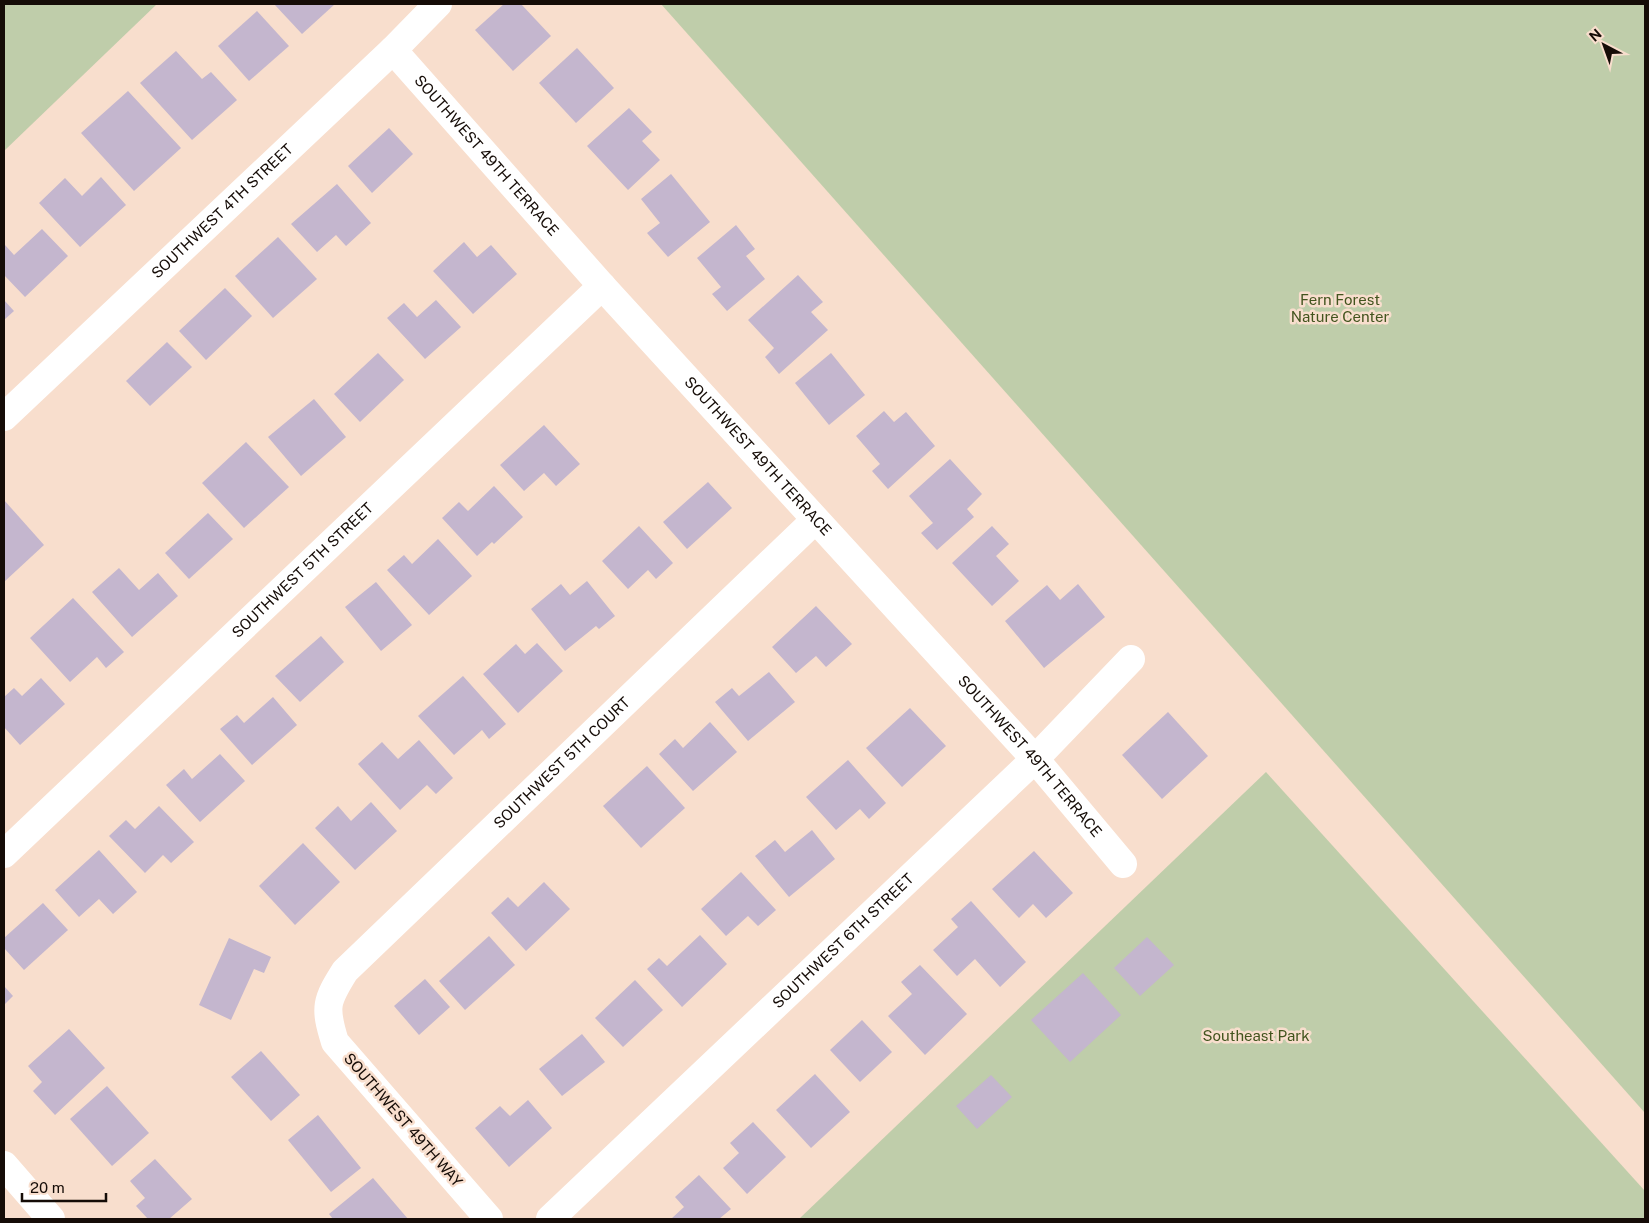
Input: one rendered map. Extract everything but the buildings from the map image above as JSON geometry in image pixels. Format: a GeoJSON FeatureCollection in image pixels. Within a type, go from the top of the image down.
{"type":"FeatureCollection","features":[{"type":"Feature","properties":{"kind":"street","name":"SOUTHWEST 4TH STREET"},"geometry":{"type":"LineString","coordinates":[[4,417],[393,50],[438,4]]}},
{"type":"Feature","properties":{"kind":"street","name":"SOUTHWEST 49TH TERRACE"},"geometry":{"type":"LineString","coordinates":[[393,50],[602,286],[1034,758],[1122,864]]}},
{"type":"Feature","properties":{"kind":"street","name":"SOUTHWEST 5TH STREET"},"geometry":{"type":"LineString","coordinates":[[4,854],[602,286]]}},
{"type":"Feature","properties":{"kind":"street","name":"SOUTHWEST 5TH COURT"},"geometry":{"type":"LineString","coordinates":[[326,1016],[331,994],[345,971],[815,520]]}},
{"type":"Feature","properties":{"kind":"street","name":"SOUTHWEST 6TH STREET"},"geometry":{"type":"LineString","coordinates":[[550,1219],[1034,758],[1131,659]]}},
{"type":"Feature","properties":{"kind":"street","name":"SOUTHWEST 49TH WAY"},"geometry":{"type":"LineString","coordinates":[[326,1016],[335,1042],[489,1219]]}},
{"type":"Feature","properties":{"kind":"street"},"geometry":{"type":"LineString","coordinates":[[4,1165],[51,1219]]}},
{"type":"Feature","properties":{"kind":"green space"},"geometry":{"type":"Polygon","coordinates":[[[4,4],[157,4],[4,151],[4,4]]]}},
{"type":"Feature","properties":{"kind":"green space","name":"Fern Forest Nature Center"},"geometry":{"type":"Polygon","coordinates":[[[661,4],[1645,4],[1645,1113],[661,4]]]}},
{"type":"Feature","properties":{"kind":"green space","name":"Southeast Park"},"geometry":{"type":"Polygon","coordinates":[[[1266,772],[1645,1191],[1645,1219],[799,1219],[1266,772]]]}}]}
